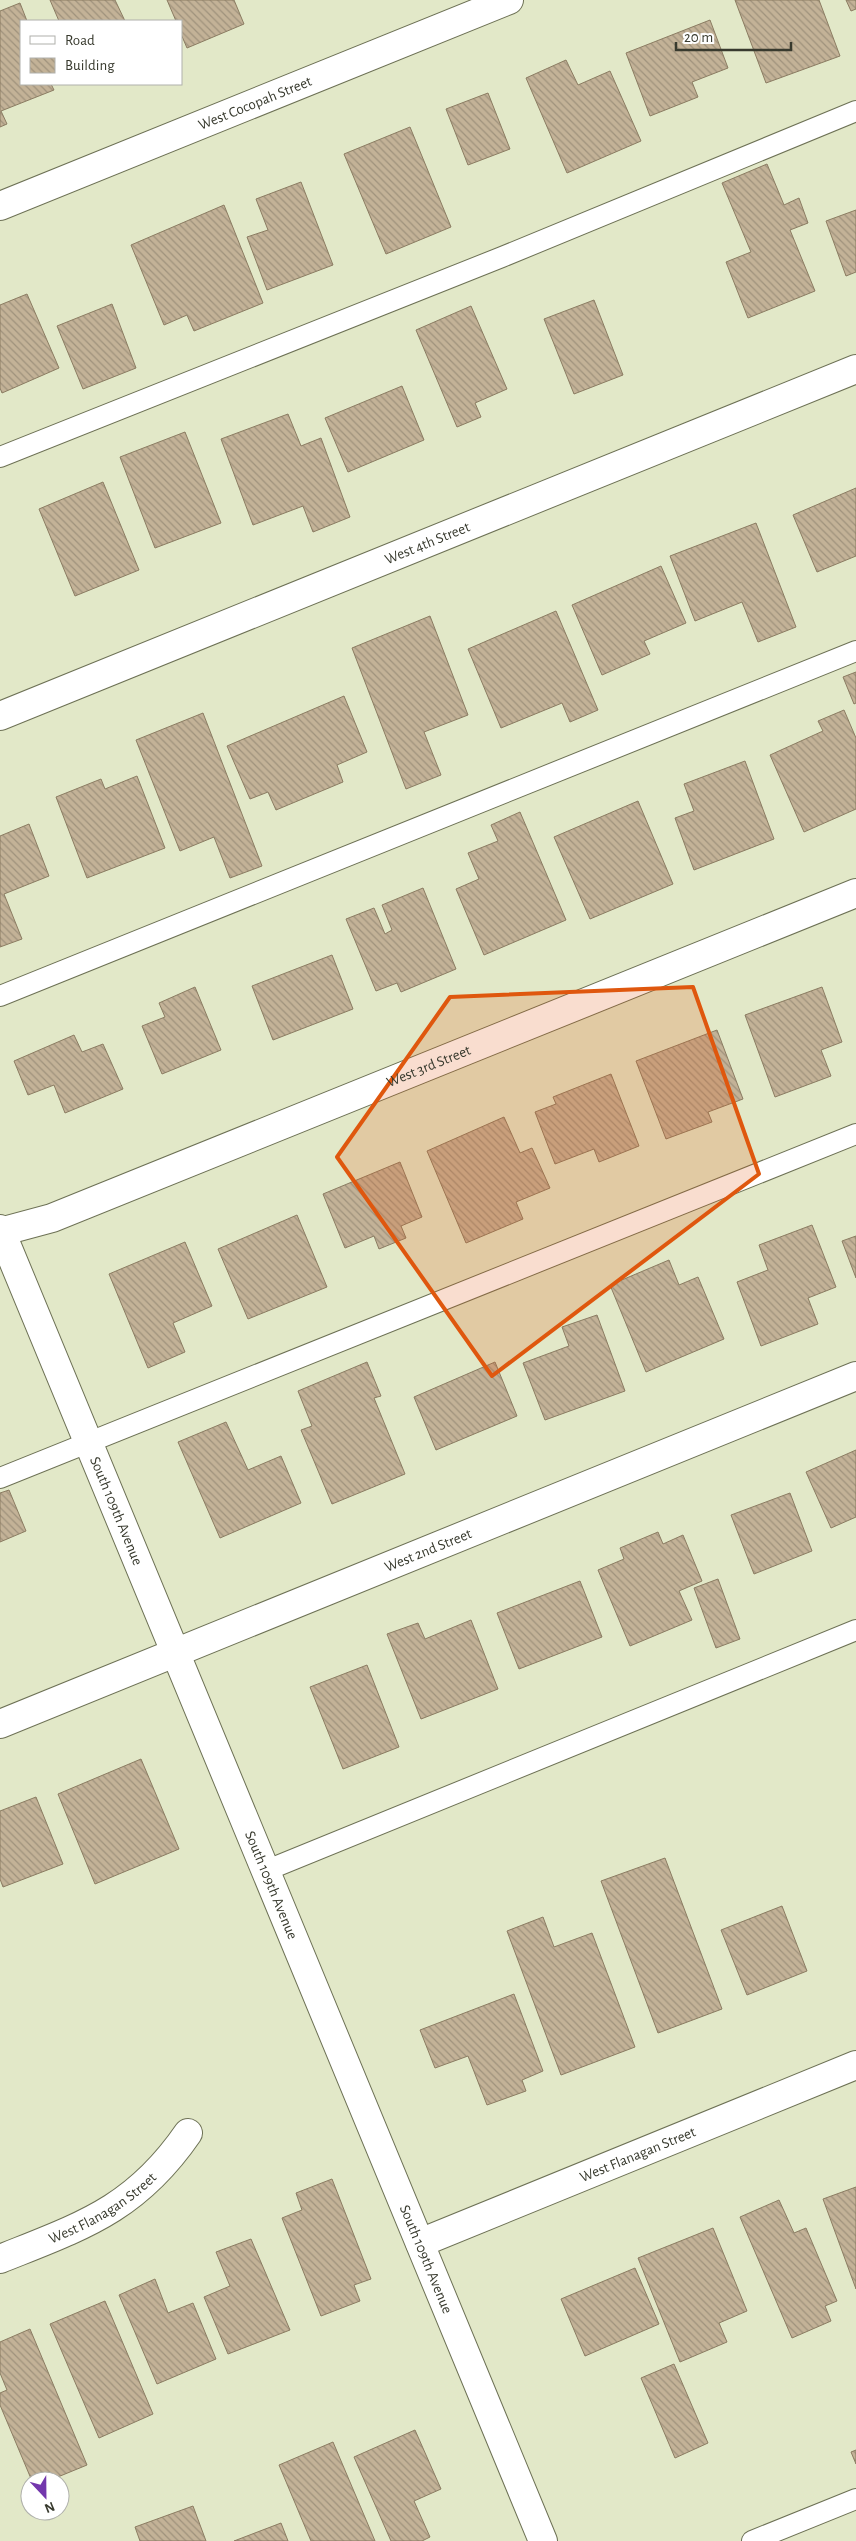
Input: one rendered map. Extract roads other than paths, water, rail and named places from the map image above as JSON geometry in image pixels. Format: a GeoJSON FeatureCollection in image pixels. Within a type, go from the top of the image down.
{"type":"FeatureCollection","features":[{"type":"Feature","properties":{"kind":"street","name":"West Cocopah Street"},"geometry":{"type":"LineString","coordinates":[[0,206],[509,0]]}},
{"type":"Feature","properties":{"kind":"street","name":"West 4th Street"},"geometry":{"type":"LineString","coordinates":[[0,716],[856,369]]}},
{"type":"Feature","properties":{"kind":"street","name":"West 3rd Street"},"geometry":{"type":"LineString","coordinates":[[0,1231],[52,1218],[856,893]]}},
{"type":"Feature","properties":{"kind":"street","name":"South 109th Avenue"},"geometry":{"type":"LineString","coordinates":[[0,1231],[543,2541]]}},
{"type":"Feature","properties":{"kind":"street","name":"West 2nd Street"},"geometry":{"type":"LineString","coordinates":[[0,1724],[856,1376]]}},
{"type":"Feature","properties":{"kind":"street","name":"West Flanagan Street"},"geometry":{"type":"LineString","coordinates":[[420,2243],[856,2066]]}},
{"type":"Feature","properties":{"kind":"street","name":"West Flanagan Street"},"geometry":{"type":"LineString","coordinates":[[0,2259],[82,2226],[112,2210],[144,2186],[170,2158],[188,2133]]}},
{"type":"Feature","properties":{"kind":"lane"},"geometry":{"type":"LineString","coordinates":[[0,458],[502,258],[856,110]]}},
{"type":"Feature","properties":{"kind":"lane"},"geometry":{"type":"LineString","coordinates":[[0,996],[856,651]]}},
{"type":"Feature","properties":{"kind":"lane"},"geometry":{"type":"LineString","coordinates":[[0,1478],[856,1134]]}},
{"type":"Feature","properties":{"kind":"lane"},"geometry":{"type":"LineString","coordinates":[[265,1871],[856,1630]]}},
{"type":"Feature","properties":{"kind":"lane"},"geometry":{"type":"LineString","coordinates":[[752,2541],[856,2499]]}}]}
